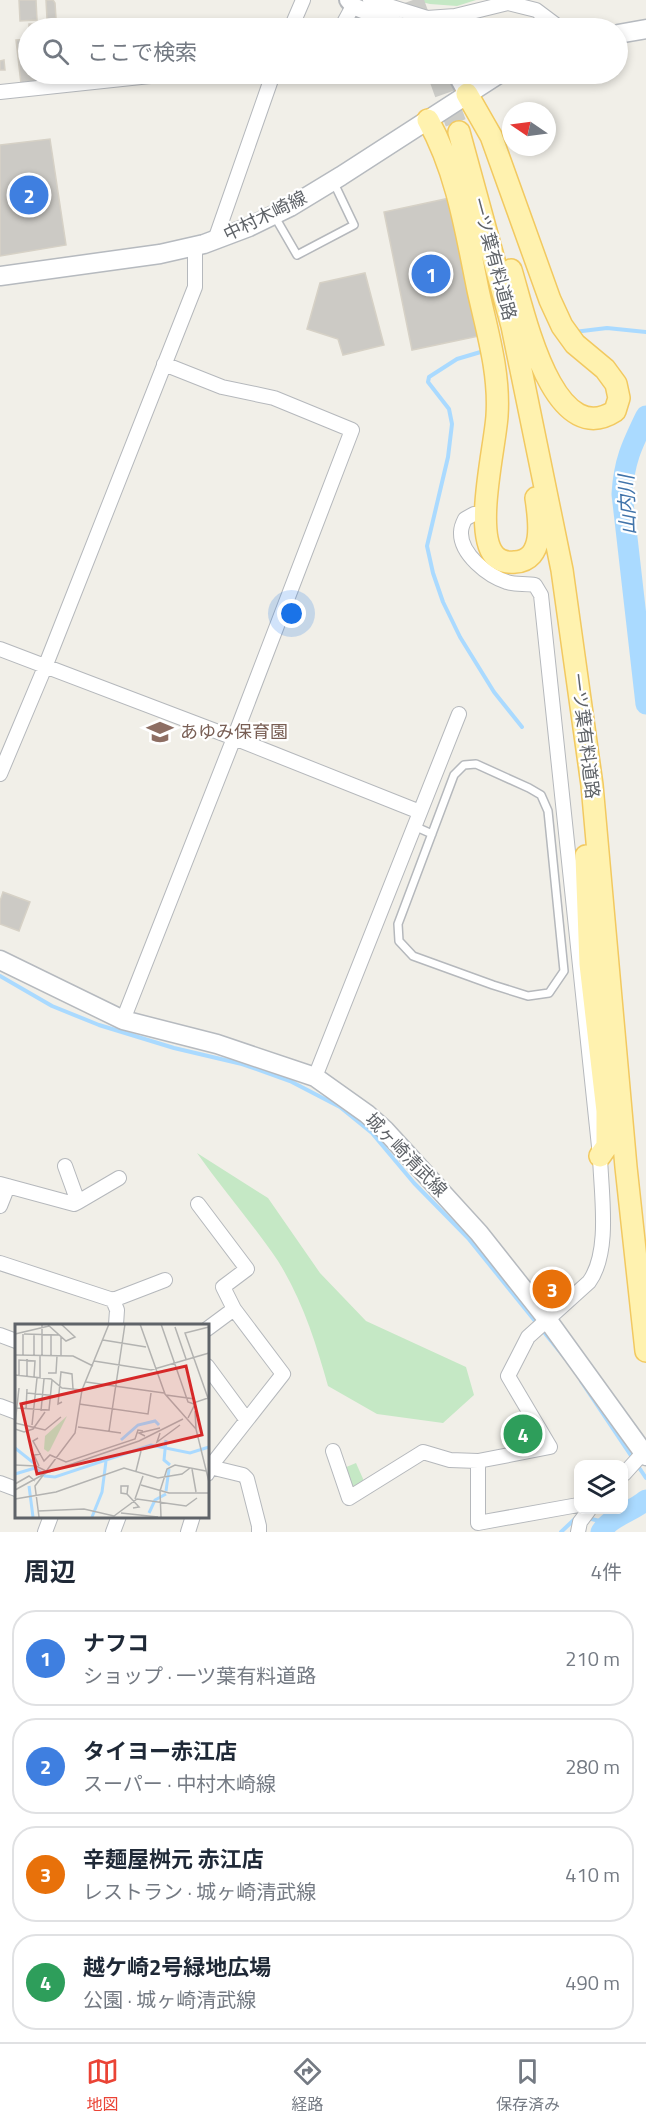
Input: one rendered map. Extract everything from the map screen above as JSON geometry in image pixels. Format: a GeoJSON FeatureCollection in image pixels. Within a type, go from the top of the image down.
{"type":"FeatureCollection","features":[{"type":"Feature","properties":{"kind":"main road"},"geometry":{"type":"LineString","coordinates":[[628,32],[646,29]]}},
{"type":"Feature","properties":{"kind":"main road","name":"中村木崎線"},"geometry":{"type":"LineString","coordinates":[[0,276],[160,254],[215,240],[273,215],[332,181],[482,84]]}},
{"type":"Feature","properties":{"kind":"main road","name":"一ツ葉有料道路"},"geometry":{"type":"LineString","coordinates":[[467,93],[491,136],[550,300],[562,326],[575,344],[605,369],[616,384],[619,398],[615,411],[594,420],[572,412],[552,389],[543,369],[503,245],[459,132],[512,326],[562,570],[592,785],[626,1167],[646,1351]]}},
{"type":"Feature","properties":{"kind":"main road"},"geometry":{"type":"LineString","coordinates":[[428,120],[441,144],[459,202],[493,358],[498,393],[485,514],[486,532],[494,555],[502,560],[518,562],[527,559],[535,551],[538,541],[539,516],[512,326]]}},
{"type":"Feature","properties":{"kind":"main road"},"geometry":{"type":"LineString","coordinates":[[574,655],[573,706],[585,838],[590,964],[607,1111],[607,1146],[600,1156]]}},
{"type":"Feature","properties":{"kind":"main road","name":"城ヶ崎清武線"},"geometry":{"type":"LineString","coordinates":[[1,965],[123,1020],[217,1044],[315,1077],[367,1114],[385,1130],[479,1233],[547,1319],[645,1454]]}},
{"type":"Feature","properties":{"kind":"street"},"geometry":{"type":"LineString","coordinates":[[295,18],[303,0]]}},
{"type":"Feature","properties":{"kind":"street"},"geometry":{"type":"LineString","coordinates":[[370,0],[427,18],[455,16],[508,3],[536,10],[547,18]]}},
{"type":"Feature","properties":{"kind":"street"},"geometry":{"type":"LineString","coordinates":[[345,18],[350,3],[384,18]]}},
{"type":"Feature","properties":{"kind":"street"},"geometry":{"type":"LineString","coordinates":[[0,92],[75,84]]}},
{"type":"Feature","properties":{"kind":"street"},"geometry":{"type":"LineString","coordinates":[[215,240],[270,84]]}},
{"type":"Feature","properties":{"kind":"street"},"geometry":{"type":"LineString","coordinates":[[462,84],[467,93]]}},
{"type":"Feature","properties":{"kind":"street"},"geometry":{"type":"LineString","coordinates":[[0,774],[45,667],[195,287],[195,246]]}},
{"type":"Feature","properties":{"kind":"street"},"geometry":{"type":"LineString","coordinates":[[123,1020],[352,430],[274,398],[222,387],[164,364]]}},
{"type":"Feature","properties":{"kind":"street"},"geometry":{"type":"LineString","coordinates":[[333,1451],[349,1498],[423,1452],[450,1460],[478,1461],[550,1447],[508,1376],[528,1337],[597,1272],[603,1250],[600,1156],[541,596],[535,585],[509,583],[471,558],[461,540],[460,530],[465,519],[474,514],[485,514]]}},
{"type":"Feature","properties":{"kind":"street"},"geometry":{"type":"LineString","coordinates":[[0,649],[420,812]]}},
{"type":"Feature","properties":{"kind":"street"},"geometry":{"type":"LineString","coordinates":[[315,1077],[459,714]]}},
{"type":"Feature","properties":{"kind":"street"},"geometry":{"type":"LineString","coordinates":[[64,1166],[78,1203]]}},
{"type":"Feature","properties":{"kind":"street"},"geometry":{"type":"LineString","coordinates":[[0,1206],[4,1185],[74,1204],[119,1178]]}},
{"type":"Feature","properties":{"kind":"street"},"geometry":{"type":"LineString","coordinates":[[198,1204],[247,1269],[223,1287],[234,1309],[283,1374],[208,1468],[243,1475],[247,1479],[259,1532]]}},
{"type":"Feature","properties":{"kind":"street"},"geometry":{"type":"LineString","coordinates":[[0,1263],[113,1300],[165,1280]]}},
{"type":"Feature","properties":{"kind":"street"},"geometry":{"type":"LineString","coordinates":[[113,1300],[117,1310],[116,1324]]}},
{"type":"Feature","properties":{"kind":"street"},"geometry":{"type":"LineString","coordinates":[[208,1328],[234,1309]]}},
{"type":"Feature","properties":{"kind":"street"},"geometry":{"type":"LineString","coordinates":[[0,1335],[15,1341]]}},
{"type":"Feature","properties":{"kind":"street"},"geometry":{"type":"LineString","coordinates":[[208,1367],[246,1419]]}},
{"type":"Feature","properties":{"kind":"street"},"geometry":{"type":"LineString","coordinates":[[0,1406],[15,1412]]}},
{"type":"Feature","properties":{"kind":"street"},"geometry":{"type":"LineString","coordinates":[[628,1470],[645,1454]]}},
{"type":"Feature","properties":{"kind":"street"},"geometry":{"type":"LineString","coordinates":[[478,1461],[478,1523],[582,1516]]}},
{"type":"Feature","properties":{"kind":"street"},"geometry":{"type":"LineString","coordinates":[[0,1483],[15,1489]]}},
{"type":"Feature","properties":{"kind":"street"},"geometry":{"type":"LineString","coordinates":[[45,1532],[50,1517]]}},
{"type":"Feature","properties":{"kind":"street"},"geometry":{"type":"LineString","coordinates":[[113,1532],[118,1517]]}},
{"type":"Feature","properties":{"kind":"street"},"geometry":{"type":"LineString","coordinates":[[188,1532],[193,1517]]}},
{"type":"Feature","properties":{"kind":"lane"},"geometry":{"type":"LineString","coordinates":[[273,215],[297,255],[354,225],[332,181]]}},
{"type":"Feature","properties":{"kind":"lane"},"geometry":{"type":"LineString","coordinates":[[476,764],[541,795],[548,811],[564,971],[549,993],[528,996],[493,985],[413,956],[399,941],[398,924],[432,834],[454,775],[464,765],[476,764]]}},
{"type":"Feature","properties":{"kind":"lane"},"geometry":{"type":"LineString","coordinates":[[414,826],[432,834]]}},
{"type":"Feature","properties":{"kind":"green space"},"geometry":{"type":"Polygon","coordinates":[[[413,0],[476,0],[457,6],[413,0]]]}},
{"type":"Feature","properties":{"kind":"green space"},"geometry":{"type":"Polygon","coordinates":[[[197,1153],[268,1198],[320,1273],[366,1321],[466,1367],[474,1395],[443,1423],[377,1414],[328,1386],[307,1322],[287,1276],[197,1153]]]}},
{"type":"Feature","properties":{"kind":"green space"},"geometry":{"type":"Polygon","coordinates":[[[528,1421],[537,1437],[536,1440],[530,1445],[517,1449],[509,1432],[528,1421]]]}},
{"type":"Feature","properties":{"kind":"green space"},"geometry":{"type":"Polygon","coordinates":[[[356,1463],[364,1481],[356,1488],[348,1486],[344,1468],[356,1463]]]}},
{"type":"Feature","properties":{"kind":"building"},"geometry":{"type":"Polygon","coordinates":[[[19,0],[36,0],[37,18],[20,18],[19,0]]]}},
{"type":"Feature","properties":{"kind":"building"},"geometry":{"type":"Polygon","coordinates":[[[46,0],[53,0],[56,18],[47,18],[46,0]]]}},
{"type":"Feature","properties":{"kind":"building"},"geometry":{"type":"Polygon","coordinates":[[[4,60],[5,70],[0,70],[0,61],[4,60]]]}},
{"type":"Feature","properties":{"kind":"building"},"geometry":{"type":"Polygon","coordinates":[[[50,139],[66,245],[0,256],[0,145],[50,139]]]}},
{"type":"Feature","properties":{"kind":"building"},"geometry":{"type":"Polygon","coordinates":[[[450,198],[479,336],[412,350],[384,212],[450,198]]]}},
{"type":"Feature","properties":{"kind":"building"},"geometry":{"type":"Polygon","coordinates":[[[365,273],[384,345],[343,355],[338,339],[307,329],[320,283],[365,273]]]}},
{"type":"Feature","properties":{"kind":"building"},"geometry":{"type":"Polygon","coordinates":[[[3,892],[30,902],[19,931],[0,924],[0,901],[3,892]]]}},
{"type":"Feature","properties":{"kind":"waterway"},"geometry":{"type":"LineString","coordinates":[[574,332],[607,328],[646,332]]}},
{"type":"Feature","properties":{"kind":"waterway"},"geometry":{"type":"LineString","coordinates":[[484,351],[457,359],[429,377],[428,382],[449,409],[452,424],[448,457],[427,546],[443,602],[460,637],[494,692],[522,727]]}},
{"type":"Feature","properties":{"kind":"waterway","name":"山内川"},"geometry":{"type":"LineString","coordinates":[[646,416],[630,454],[622,494],[646,704]]}},
{"type":"Feature","properties":{"kind":"waterway"},"geometry":{"type":"LineString","coordinates":[[0,976],[52,1006],[99,1025],[174,1048],[242,1064],[290,1081],[340,1107],[372,1133],[414,1183],[468,1238],[565,1358]]}},
{"type":"Feature","properties":{"kind":"waterway"},"geometry":{"type":"LineString","coordinates":[[581,1381],[646,1478]]}},
{"type":"Feature","properties":{"kind":"waterway","name":"山内川"},"geometry":{"type":"LineString","coordinates":[[601,1532],[610,1522],[646,1500]]}},
{"type":"Feature","properties":{"kind":"waterway"},"geometry":{"type":"LineString","coordinates":[[561,1532],[578,1516]]}},
{"type":"Feature","properties":{"kind":"waterway"},"geometry":{"type":"LineString","coordinates":[[588,1518],[607,1523]]}},
{"type":"Feature","properties":{"kind":"tunnel"},"geometry":{"type":"LineString","coordinates":[[413,0],[419,18]]}},
{"type":"Feature","properties":{"kind":"tunnel"},"geometry":{"type":"LineString","coordinates":[[442,84],[459,132]]}},
{"type":"Feature","properties":{"kind":"place","name":"タイヨー赤江店"},"geometry":{"type":"Point","coordinates":[29,195]}},
{"type":"Feature","properties":{"kind":"place","name":"ナフコ"},"geometry":{"type":"Point","coordinates":[431,274]}},
{"type":"Feature","properties":{"kind":"place","name":"あゆみ保育園"},"geometry":{"type":"Point","coordinates":[160,732]}},
{"type":"Feature","properties":{"kind":"place","name":"辛麺屋桝元 赤江店"},"geometry":{"type":"Point","coordinates":[552,1289]}},
{"type":"Feature","properties":{"kind":"place","name":"越ケ崎2号緑地広場"},"geometry":{"type":"Point","coordinates":[523,1434]}}]}
